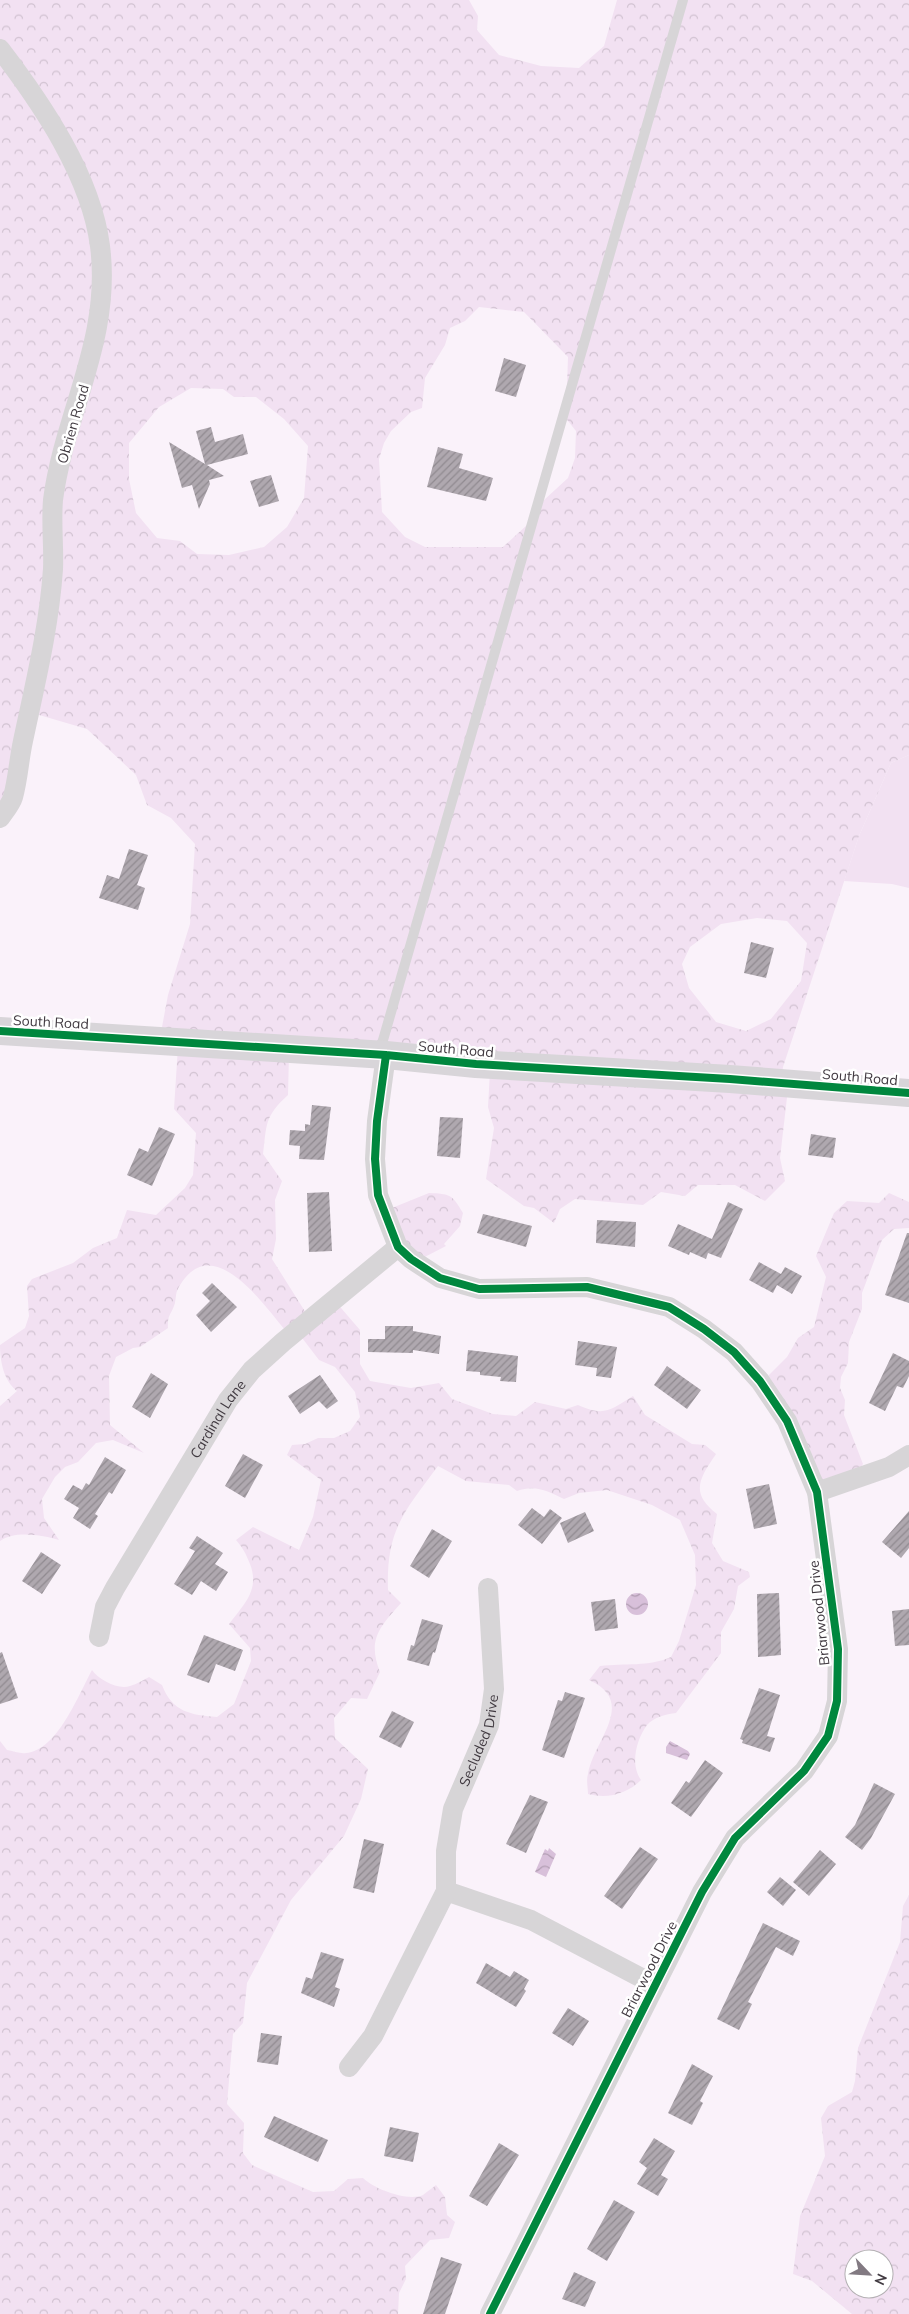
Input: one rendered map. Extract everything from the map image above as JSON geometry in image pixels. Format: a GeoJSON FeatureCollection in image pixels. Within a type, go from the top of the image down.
{"type":"FeatureCollection","features":[{"type":"Feature","properties":{"kind":"street","name":"Obrien Road"},"geometry":{"type":"LineString","coordinates":[[0,49],[34,94],[68,154],[91,206],[100,247],[101,299],[92,356],[64,449],[53,501],[53,569],[46,629],[18,762],[13,799],[0,818]]}},
{"type":"Feature","properties":{"kind":"street","name":"South Road"},"geometry":{"type":"LineString","coordinates":[[0,1031],[383,1055],[476,1064],[730,1079],[909,1093]]}},
{"type":"Feature","properties":{"kind":"street"},"geometry":{"type":"LineString","coordinates":[[383,1055],[375,1159],[378,1195],[398,1246]]}},
{"type":"Feature","properties":{"kind":"street","name":"Briarwood Drive"},"geometry":{"type":"LineString","coordinates":[[398,1246],[410,1259],[440,1278],[479,1288],[587,1287],[669,1307],[704,1329],[734,1352],[760,1381],[787,1421],[817,1492],[838,1649],[837,1701],[828,1736],[804,1771],[735,1838],[702,1892],[490,2314]]}},
{"type":"Feature","properties":{"kind":"street","name":"Cardinal Lane"},"geometry":{"type":"LineString","coordinates":[[99,1638],[105,1607],[115,1588],[228,1400],[252,1370],[282,1342],[398,1246]]}},
{"type":"Feature","properties":{"kind":"street"},"geometry":{"type":"LineString","coordinates":[[817,1492],[889,1467],[909,1455]]}},
{"type":"Feature","properties":{"kind":"street","name":"Secluded Drive"},"geometry":{"type":"LineString","coordinates":[[349,2067],[373,2036],[446,1891],[446,1850],[453,1810],[489,1725],[494,1689],[488,1588]]}},
{"type":"Feature","properties":{"kind":"street"},"geometry":{"type":"LineString","coordinates":[[446,1891],[532,1920],[655,1985]]}},
{"type":"Feature","properties":{"kind":"lane"},"geometry":{"type":"LineString","coordinates":[[383,1055],[683,0]]}},
{"type":"Feature","properties":{"kind":"green space"},"geometry":{"type":"Polygon","coordinates":[[[0,0],[469,0],[478,16],[477,30],[499,55],[541,66],[579,68],[604,46],[617,0],[909,0],[909,755],[891,763],[859,836],[783,1067],[781,1082],[788,1089],[780,1158],[785,1181],[765,1201],[735,1185],[698,1185],[685,1196],[661,1192],[643,1205],[575,1199],[560,1209],[554,1223],[534,1208],[524,1206],[486,1179],[494,1128],[488,1107],[490,1071],[289,1054],[288,1095],[271,1115],[266,1128],[263,1154],[282,1181],[275,1200],[276,1239],[272,1259],[306,1313],[335,1301],[360,1330],[360,1364],[370,1381],[411,1388],[439,1383],[452,1399],[493,1414],[516,1416],[535,1402],[566,1409],[578,1405],[587,1409],[601,1411],[613,1408],[633,1396],[645,1415],[692,1444],[705,1445],[716,1454],[705,1471],[700,1486],[703,1499],[717,1514],[712,1543],[723,1561],[749,1572],[750,1577],[738,1586],[734,1609],[721,1632],[721,1653],[676,1713],[664,1715],[653,1720],[643,1731],[637,1745],[635,1760],[641,1780],[630,1789],[617,1794],[603,1796],[588,1794],[587,1776],[612,1710],[610,1699],[603,1689],[589,1680],[600,1666],[654,1662],[671,1657],[679,1641],[696,1585],[695,1555],[680,1520],[652,1505],[607,1490],[579,1493],[564,1499],[536,1488],[517,1491],[509,1485],[466,1481],[438,1466],[416,1496],[400,1523],[390,1552],[388,1590],[401,1603],[387,1619],[375,1642],[376,1661],[380,1672],[367,1699],[351,1698],[334,1718],[335,1738],[368,1769],[361,1799],[344,1836],[291,1900],[247,1983],[243,2023],[233,2034],[227,2104],[244,2123],[243,2153],[252,2165],[313,2192],[334,2191],[348,2179],[363,2178],[383,2190],[409,2197],[423,2195],[436,2185],[445,2197],[447,2215],[455,2222],[449,2238],[430,2240],[405,2266],[406,2279],[399,2293],[398,2314],[0,2314],[0,1741],[7,1750],[19,1753],[37,1750],[48,1743],[66,1720],[92,1670],[104,1681],[120,1687],[133,1685],[149,1677],[162,1685],[171,1701],[177,1706],[199,1715],[217,1717],[234,1704],[251,1661],[250,1648],[229,1624],[249,1596],[253,1582],[253,1573],[249,1560],[236,1540],[253,1527],[299,1550],[313,1517],[321,1480],[287,1455],[292,1445],[305,1444],[318,1438],[334,1438],[350,1431],[360,1417],[355,1392],[335,1367],[319,1360],[296,1330],[285,1330],[238,1278],[223,1269],[209,1266],[195,1269],[178,1288],[175,1303],[169,1317],[168,1328],[140,1347],[133,1348],[116,1357],[109,1376],[110,1425],[144,1453],[113,1440],[96,1443],[78,1462],[65,1467],[55,1477],[42,1499],[44,1518],[59,1540],[45,1536],[21,1535],[0,1541],[0,1406],[17,1391],[6,1377],[0,1345],[25,1328],[29,1316],[27,1286],[32,1279],[73,1263],[93,1248],[117,1238],[127,1210],[156,1215],[185,1188],[193,1175],[196,1133],[174,1109],[178,1046],[159,1043],[168,995],[190,924],[195,844],[171,818],[147,805],[136,775],[87,729],[29,712],[0,808],[0,0]],[[479,307],[465,321],[450,328],[445,345],[425,378],[422,408],[411,412],[391,431],[384,443],[379,459],[382,512],[405,537],[425,547],[503,547],[527,525],[544,500],[568,478],[575,458],[576,431],[560,411],[567,386],[568,357],[524,312],[479,307]],[[191,388],[159,407],[129,443],[129,479],[136,513],[157,538],[180,541],[197,554],[229,555],[264,547],[287,527],[304,498],[308,446],[284,419],[256,397],[234,397],[223,389],[191,388]],[[757,918],[721,924],[690,947],[682,964],[689,988],[716,1022],[746,1031],[771,1019],[801,981],[807,943],[787,921],[757,918]]]}},
{"type":"Feature","properties":{"kind":"green space"},"geometry":{"type":"Polygon","coordinates":[[[909,755],[909,888],[892,884],[844,881],[859,836],[891,763],[909,755]]]}},
{"type":"Feature","properties":{"kind":"green space"},"geometry":{"type":"Polygon","coordinates":[[[429,1193],[450,1196],[463,1213],[460,1226],[444,1244],[446,1246],[415,1262],[387,1210],[429,1193]]]}},
{"type":"Feature","properties":{"kind":"green space"},"geometry":{"type":"Polygon","coordinates":[[[889,1193],[909,1202],[909,1228],[894,1229],[882,1240],[862,1293],[862,1309],[849,1342],[848,1363],[841,1377],[840,1388],[845,1400],[844,1415],[863,1464],[861,1467],[815,1483],[763,1381],[787,1357],[798,1338],[814,1327],[826,1277],[816,1256],[834,1213],[847,1201],[879,1203],[889,1193]]]}},
{"type":"Feature","properties":{"kind":"green space"},"geometry":{"type":"Polygon","coordinates":[[[909,1895],[909,2314],[852,2314],[812,2281],[793,2274],[800,2216],[825,2156],[821,2118],[828,2106],[852,2092],[858,2048],[900,1942],[903,1906],[909,1895]]]}},
{"type":"Feature","properties":{"kind":"water"},"geometry":{"type":"Polygon","coordinates":[[[637,1593],[645,1596],[648,1604],[645,1612],[637,1615],[629,1612],[626,1604],[629,1596],[637,1593]]]}},
{"type":"Feature","properties":{"kind":"water"},"geometry":{"type":"Polygon","coordinates":[[[670,1741],[688,1751],[690,1754],[687,1760],[666,1753],[666,1747],[670,1741]]]}},
{"type":"Feature","properties":{"kind":"water"},"geometry":{"type":"Polygon","coordinates":[[[549,1848],[556,1854],[546,1877],[535,1872],[545,1849],[548,1851],[549,1848]]]}},
{"type":"Feature","properties":{"kind":"building"},"geometry":{"type":"Polygon","coordinates":[[[504,358],[526,365],[516,397],[495,391],[504,358]]]}},
{"type":"Feature","properties":{"kind":"building"},"geometry":{"type":"Polygon","coordinates":[[[211,427],[215,442],[243,434],[248,454],[207,465],[224,476],[209,480],[210,484],[199,509],[192,485],[182,488],[169,442],[205,464],[196,431],[211,427]]]}},
{"type":"Feature","properties":{"kind":"building"},"geometry":{"type":"Polygon","coordinates":[[[438,447],[463,454],[459,468],[493,478],[486,501],[427,487],[438,447]]]}},
{"type":"Feature","properties":{"kind":"building"},"geometry":{"type":"Polygon","coordinates":[[[271,475],[279,501],[259,507],[250,481],[271,475]]]}},
{"type":"Feature","properties":{"kind":"building"},"geometry":{"type":"Polygon","coordinates":[[[129,849],[148,855],[137,885],[145,888],[138,910],[99,898],[107,875],[119,879],[129,849]]]}},
{"type":"Feature","properties":{"kind":"building"},"geometry":{"type":"Polygon","coordinates":[[[751,942],[774,948],[766,978],[744,973],[751,942]]]}},
{"type":"Feature","properties":{"kind":"building"},"geometry":{"type":"Polygon","coordinates":[[[312,1105],[331,1107],[324,1160],[299,1159],[300,1146],[289,1145],[290,1130],[305,1131],[305,1124],[310,1125],[312,1105]]]}},
{"type":"Feature","properties":{"kind":"building"},"geometry":{"type":"Polygon","coordinates":[[[440,1117],[463,1118],[460,1158],[437,1156],[440,1117]]]}},
{"type":"Feature","properties":{"kind":"building"},"geometry":{"type":"Polygon","coordinates":[[[159,1127],[175,1134],[152,1186],[127,1175],[139,1148],[148,1152],[159,1127]]]}},
{"type":"Feature","properties":{"kind":"building"},"geometry":{"type":"Polygon","coordinates":[[[811,1134],[836,1138],[833,1158],[808,1155],[811,1134]]]}},
{"type":"Feature","properties":{"kind":"building"},"geometry":{"type":"Polygon","coordinates":[[[329,1192],[332,1251],[309,1252],[307,1193],[329,1192]]]}},
{"type":"Feature","properties":{"kind":"building"},"geometry":{"type":"Polygon","coordinates":[[[728,1202],[743,1209],[721,1258],[708,1253],[706,1259],[690,1252],[689,1255],[668,1246],[678,1224],[712,1239],[728,1202]]]}},
{"type":"Feature","properties":{"kind":"building"},"geometry":{"type":"Polygon","coordinates":[[[483,1214],[532,1226],[526,1247],[477,1233],[483,1214]]]}},
{"type":"Feature","properties":{"kind":"building"},"geometry":{"type":"Polygon","coordinates":[[[597,1220],[636,1222],[635,1247],[596,1243],[597,1220]]]}},
{"type":"Feature","properties":{"kind":"building"},"geometry":{"type":"Polygon","coordinates":[[[907,1233],[909,1233],[909,1303],[885,1295],[907,1233]]]}},
{"type":"Feature","properties":{"kind":"building"},"geometry":{"type":"Polygon","coordinates":[[[759,1262],[781,1274],[785,1267],[802,1276],[792,1294],[777,1285],[773,1293],[749,1280],[759,1262]]]}},
{"type":"Feature","properties":{"kind":"building"},"geometry":{"type":"Polygon","coordinates":[[[212,1283],[237,1307],[211,1332],[196,1315],[210,1301],[202,1293],[212,1283]]]}},
{"type":"Feature","properties":{"kind":"building"},"geometry":{"type":"Polygon","coordinates":[[[385,1326],[413,1326],[413,1331],[441,1336],[439,1354],[413,1350],[413,1353],[368,1352],[368,1339],[385,1339],[385,1326]]]}},
{"type":"Feature","properties":{"kind":"building"},"geometry":{"type":"Polygon","coordinates":[[[578,1341],[617,1347],[611,1378],[596,1376],[597,1368],[575,1365],[578,1341]]]}},
{"type":"Feature","properties":{"kind":"building"},"geometry":{"type":"Polygon","coordinates":[[[468,1350],[518,1356],[516,1382],[500,1381],[501,1377],[480,1375],[480,1372],[466,1371],[468,1350]]]}},
{"type":"Feature","properties":{"kind":"building"},"geometry":{"type":"Polygon","coordinates":[[[893,1353],[909,1361],[909,1376],[903,1388],[897,1386],[885,1411],[869,1403],[893,1353]]]}},
{"type":"Feature","properties":{"kind":"building"},"geometry":{"type":"Polygon","coordinates":[[[667,1366],[701,1390],[687,1409],[654,1385],[667,1366]]]}},
{"type":"Feature","properties":{"kind":"building"},"geometry":{"type":"Polygon","coordinates":[[[151,1373],[168,1384],[150,1418],[132,1407],[151,1373]]]}},
{"type":"Feature","properties":{"kind":"building"},"geometry":{"type":"Polygon","coordinates":[[[320,1375],[338,1401],[327,1409],[319,1401],[300,1414],[288,1396],[320,1375]]]}},
{"type":"Feature","properties":{"kind":"building"},"geometry":{"type":"Polygon","coordinates":[[[243,1454],[263,1465],[245,1498],[225,1486],[243,1454]]]}},
{"type":"Feature","properties":{"kind":"building"},"geometry":{"type":"Polygon","coordinates":[[[105,1457],[126,1470],[112,1494],[109,1492],[95,1514],[98,1516],[90,1529],[73,1518],[79,1508],[64,1499],[73,1485],[82,1490],[86,1483],[89,1485],[105,1457]]]}},
{"type":"Feature","properties":{"kind":"building"},"geometry":{"type":"Polygon","coordinates":[[[769,1484],[777,1524],[754,1529],[746,1489],[769,1484]]]}},
{"type":"Feature","properties":{"kind":"building"},"geometry":{"type":"Polygon","coordinates":[[[532,1508],[544,1517],[550,1509],[562,1518],[542,1544],[518,1525],[532,1508]]]}},
{"type":"Feature","properties":{"kind":"building"},"geometry":{"type":"Polygon","coordinates":[[[909,1511],[909,1548],[901,1558],[882,1542],[909,1511]]]}},
{"type":"Feature","properties":{"kind":"building"},"geometry":{"type":"Polygon","coordinates":[[[585,1512],[594,1531],[568,1543],[560,1523],[585,1512]]]}},
{"type":"Feature","properties":{"kind":"building"},"geometry":{"type":"Polygon","coordinates":[[[432,1529],[452,1541],[429,1578],[410,1566],[432,1529]]]}},
{"type":"Feature","properties":{"kind":"building"},"geometry":{"type":"Polygon","coordinates":[[[197,1536],[223,1553],[215,1564],[228,1572],[216,1591],[201,1581],[192,1595],[174,1584],[195,1551],[189,1548],[197,1536]]]}},
{"type":"Feature","properties":{"kind":"building"},"geometry":{"type":"Polygon","coordinates":[[[41,1552],[61,1565],[42,1594],[22,1581],[41,1552]]]}},
{"type":"Feature","properties":{"kind":"building"},"geometry":{"type":"Polygon","coordinates":[[[779,1593],[781,1655],[758,1657],[757,1594],[779,1593]]]}},
{"type":"Feature","properties":{"kind":"building"},"geometry":{"type":"Polygon","coordinates":[[[615,1599],[618,1628],[595,1631],[591,1602],[615,1599]]]}},
{"type":"Feature","properties":{"kind":"building"},"geometry":{"type":"Polygon","coordinates":[[[909,1609],[909,1645],[895,1646],[892,1611],[909,1609]]]}},
{"type":"Feature","properties":{"kind":"building"},"geometry":{"type":"Polygon","coordinates":[[[422,1619],[443,1625],[429,1666],[407,1660],[411,1645],[414,1646],[422,1619]]]}},
{"type":"Feature","properties":{"kind":"building"},"geometry":{"type":"Polygon","coordinates":[[[204,1635],[243,1650],[235,1671],[216,1664],[209,1683],[187,1675],[204,1635]]]}},
{"type":"Feature","properties":{"kind":"building"},"geometry":{"type":"Polygon","coordinates":[[[2,1652],[18,1698],[0,1704],[0,1653],[2,1652]]]}},
{"type":"Feature","properties":{"kind":"building"},"geometry":{"type":"Polygon","coordinates":[[[759,1688],[780,1695],[767,1736],[775,1738],[770,1752],[742,1743],[743,1740],[740,1739],[759,1688]]]}},
{"type":"Feature","properties":{"kind":"building"},"geometry":{"type":"Polygon","coordinates":[[[565,1692],[585,1698],[564,1758],[542,1750],[558,1700],[562,1701],[565,1692]]]}},
{"type":"Feature","properties":{"kind":"building"},"geometry":{"type":"Polygon","coordinates":[[[392,1711],[414,1722],[401,1748],[379,1737],[392,1711]]]}},
{"type":"Feature","properties":{"kind":"building"},"geometry":{"type":"Polygon","coordinates":[[[705,1760],[723,1773],[691,1817],[671,1803],[686,1781],[689,1783],[705,1760]]]}},
{"type":"Feature","properties":{"kind":"building"},"geometry":{"type":"Polygon","coordinates":[[[874,1783],[895,1794],[871,1838],[862,1850],[845,1837],[855,1825],[874,1783]]]}},
{"type":"Feature","properties":{"kind":"building"},"geometry":{"type":"Polygon","coordinates":[[[530,1795],[548,1802],[526,1853],[506,1844],[530,1795]]]}},
{"type":"Feature","properties":{"kind":"building"},"geometry":{"type":"Polygon","coordinates":[[[364,1839],[384,1844],[374,1893],[353,1888],[364,1839]]]}},
{"type":"Feature","properties":{"kind":"building"},"geometry":{"type":"Polygon","coordinates":[[[640,1847],[658,1859],[622,1909],[604,1896],[640,1847]]]}},
{"type":"Feature","properties":{"kind":"building"},"geometry":{"type":"Polygon","coordinates":[[[820,1850],[836,1864],[809,1896],[793,1882],[820,1850]]]}},
{"type":"Feature","properties":{"kind":"building"},"geometry":{"type":"Polygon","coordinates":[[[780,1877],[796,1890],[783,1906],[767,1892],[780,1877]]]}},
{"type":"Feature","properties":{"kind":"building"},"geometry":{"type":"Polygon","coordinates":[[[763,1923],[800,1941],[793,1956],[776,1947],[748,2002],[752,2004],[739,2030],[717,2019],[763,1923]]]}},
{"type":"Feature","properties":{"kind":"building"},"geometry":{"type":"Polygon","coordinates":[[[321,1952],[344,1959],[335,1987],[340,1989],[334,2007],[301,1993],[306,1977],[312,1979],[321,1952]]]}},
{"type":"Feature","properties":{"kind":"building"},"geometry":{"type":"Polygon","coordinates":[[[486,1963],[510,1977],[514,1971],[529,1980],[524,1989],[526,1991],[516,2007],[476,1983],[486,1963]]]}},
{"type":"Feature","properties":{"kind":"building"},"geometry":{"type":"Polygon","coordinates":[[[568,2008],[589,2021],[573,2046],[552,2033],[568,2008]]]}},
{"type":"Feature","properties":{"kind":"building"},"geometry":{"type":"Polygon","coordinates":[[[261,2033],[282,2036],[278,2065],[257,2062],[261,2033]]]}},
{"type":"Feature","properties":{"kind":"building"},"geometry":{"type":"Polygon","coordinates":[[[692,2064],[713,2076],[700,2101],[703,2103],[692,2125],[668,2113],[692,2064]]]}},
{"type":"Feature","properties":{"kind":"building"},"geometry":{"type":"Polygon","coordinates":[[[274,2116],[328,2140],[318,2162],[264,2137],[274,2116]]]}},
{"type":"Feature","properties":{"kind":"building"},"geometry":{"type":"Polygon","coordinates":[[[390,2127],[419,2133],[413,2162],[384,2156],[390,2127]]]}},
{"type":"Feature","properties":{"kind":"building"},"geometry":{"type":"Polygon","coordinates":[[[654,2138],[675,2151],[661,2175],[668,2179],[658,2196],[637,2184],[647,2168],[639,2162],[654,2138]]]}},
{"type":"Feature","properties":{"kind":"building"},"geometry":{"type":"Polygon","coordinates":[[[499,2143],[519,2155],[487,2206],[469,2196],[499,2143]]]}},
{"type":"Feature","properties":{"kind":"building"},"geometry":{"type":"Polygon","coordinates":[[[614,2200],[635,2212],[607,2261],[587,2249],[614,2200]]]}},
{"type":"Feature","properties":{"kind":"building"},"geometry":{"type":"Polygon","coordinates":[[[441,2257],[462,2264],[445,2314],[423,2314],[441,2257]]]}},
{"type":"Feature","properties":{"kind":"building"},"geometry":{"type":"Polygon","coordinates":[[[574,2272],[596,2282],[585,2307],[562,2299],[574,2272]]]}},
{"type":"Feature","properties":{"kind":"cycle path"},"geometry":{"type":"LineString","coordinates":[[0,1031],[386,1055],[476,1064],[730,1079],[909,1093]]}},
{"type":"Feature","properties":{"kind":"cycle path"},"geometry":{"type":"LineString","coordinates":[[386,1055],[377,1121],[375,1159],[378,1195],[398,1247],[411,1259],[440,1278],[479,1289],[587,1287],[669,1307],[704,1329],[734,1352],[760,1381],[787,1421],[817,1492],[838,1649],[837,1701],[828,1736],[804,1771],[735,1838],[702,1892],[490,2314]]}}]}
